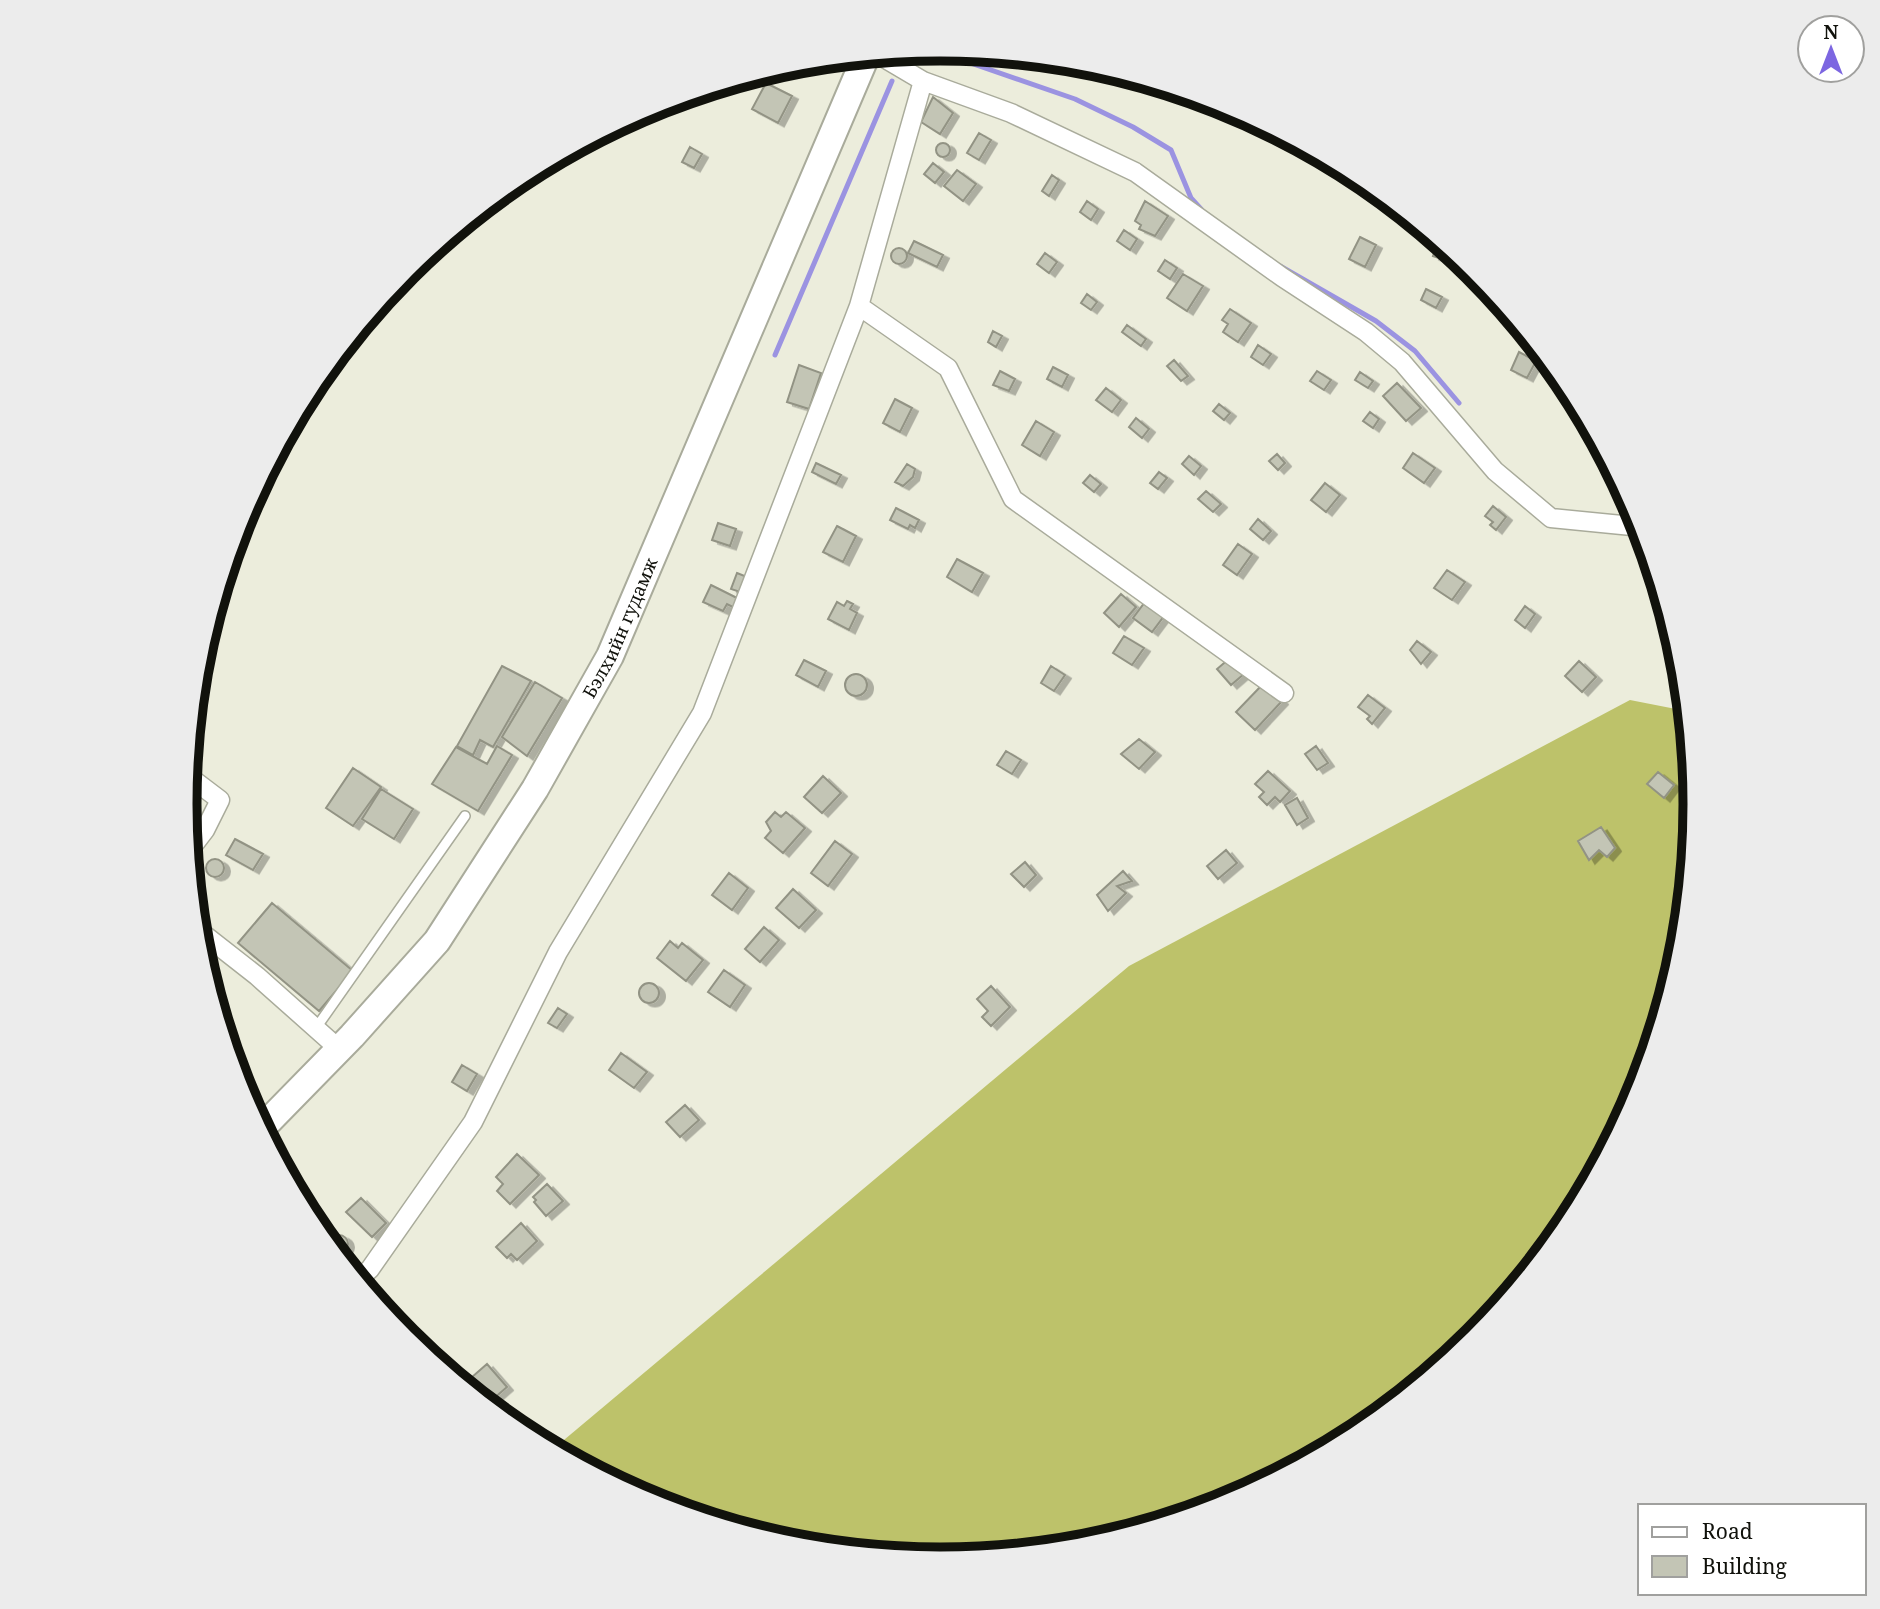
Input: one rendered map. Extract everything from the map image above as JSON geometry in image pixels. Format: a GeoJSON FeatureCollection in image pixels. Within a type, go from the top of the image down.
{"type":"FeatureCollection","features":[{"type":"Feature","properties":{"kind":"main road","name":"Бэлхийн гудамж"},"geometry":{"type":"LineString","coordinates":[[268,1122],[339,1049],[437,940],[534,789],[610,656],[862,66]]}},
{"type":"Feature","properties":{"kind":"street"},"geometry":{"type":"LineString","coordinates":[[892,63],[923,81],[1011,113],[1135,172],[1282,278],[1366,332],[1402,362],[1495,471],[1551,518],[1629,526]]}},
{"type":"Feature","properties":{"kind":"street"},"geometry":{"type":"LineString","coordinates":[[364,1274],[473,1122],[558,953],[675,755],[696,726],[859,306],[923,81]]}},
{"type":"Feature","properties":{"kind":"street"},"geometry":{"type":"LineString","coordinates":[[859,306],[948,368],[1013,499],[1284,693]]}},
{"type":"Feature","properties":{"kind":"street"},"geometry":{"type":"LineString","coordinates":[[197,783],[220,800],[198,840]]}},
{"type":"Feature","properties":{"kind":"street"},"geometry":{"type":"LineString","coordinates":[[209,939],[339,1049]]}},
{"type":"Feature","properties":{"kind":"lane"},"geometry":{"type":"LineString","coordinates":[[316,1028],[465,817]]}},
{"type":"Feature","properties":{"kind":"green space"},"geometry":{"type":"Polygon","coordinates":[[[1630,700],[1677,709],[1683,804],[1677,902],[1658,997],[1627,1089],[1607,1133],[1558,1217],[1499,1295],[1430,1363],[1353,1422],[1269,1471],[1179,1508],[1085,1533],[989,1546],[940,1548],[843,1541],[748,1522],[656,1491],[611,1471],[560,1443],[1129,966],[1630,700]]]}},
{"type":"Feature","properties":{"kind":"building"},"geometry":{"type":"Polygon","coordinates":[[[766,83],[792,96],[778,123],[752,109],[766,83]]]}},
{"type":"Feature","properties":{"kind":"building"},"geometry":{"type":"Polygon","coordinates":[[[933,97],[953,113],[940,134],[921,122],[933,97]]]}},
{"type":"Feature","properties":{"kind":"building"},"geometry":{"type":"Polygon","coordinates":[[[979,133],[991,140],[979,160],[967,153],[979,133]]]}},
{"type":"Feature","properties":{"kind":"building"},"geometry":{"type":"Polygon","coordinates":[[[943,143],[948,145],[948,155],[943,157],[938,155],[936,150],[938,145],[943,143]]]}},
{"type":"Feature","properties":{"kind":"building"},"geometry":{"type":"Polygon","coordinates":[[[690,147],[702,154],[694,168],[682,162],[690,147]]]}},
{"type":"Feature","properties":{"kind":"building"},"geometry":{"type":"Polygon","coordinates":[[[933,163],[944,172],[935,183],[924,174],[933,163]]]}},
{"type":"Feature","properties":{"kind":"building"},"geometry":{"type":"Polygon","coordinates":[[[957,170],[976,184],[963,201],[944,186],[957,170]]]}},
{"type":"Feature","properties":{"kind":"building"},"geometry":{"type":"Polygon","coordinates":[[[1052,175],[1059,180],[1049,196],[1042,191],[1052,175]]]}},
{"type":"Feature","properties":{"kind":"building"},"geometry":{"type":"Polygon","coordinates":[[[1087,201],[1098,209],[1091,220],[1080,212],[1087,201]]]}},
{"type":"Feature","properties":{"kind":"building"},"geometry":{"type":"Polygon","coordinates":[[[1145,201],[1168,216],[1155,236],[1139,229],[1141,225],[1135,221],[1145,201]]]}},
{"type":"Feature","properties":{"kind":"building"},"geometry":{"type":"Polygon","coordinates":[[[1124,230],[1137,239],[1130,250],[1117,241],[1124,230]]]}},
{"type":"Feature","properties":{"kind":"building"},"geometry":{"type":"Polygon","coordinates":[[[1360,237],[1376,245],[1365,267],[1349,259],[1360,237]]]}},
{"type":"Feature","properties":{"kind":"building"},"geometry":{"type":"Polygon","coordinates":[[[914,241],[943,255],[937,267],[908,253],[914,241]]]}},
{"type":"Feature","properties":{"kind":"building"},"geometry":{"type":"Polygon","coordinates":[[[899,248],[905,250],[905,262],[899,264],[893,262],[891,256],[893,250],[899,248]]]}},
{"type":"Feature","properties":{"kind":"building"},"geometry":{"type":"Polygon","coordinates":[[[1435,251],[1445,260],[1445,260],[1433,256],[1435,251]]]}},
{"type":"Feature","properties":{"kind":"building"},"geometry":{"type":"Polygon","coordinates":[[[1045,253],[1057,262],[1049,273],[1037,264],[1045,253]]]}},
{"type":"Feature","properties":{"kind":"building"},"geometry":{"type":"Polygon","coordinates":[[[1165,260],[1177,268],[1170,279],[1158,271],[1165,260]]]}},
{"type":"Feature","properties":{"kind":"building"},"geometry":{"type":"Polygon","coordinates":[[[1183,274],[1203,286],[1187,311],[1167,298],[1183,274]]]}},
{"type":"Feature","properties":{"kind":"building"},"geometry":{"type":"Polygon","coordinates":[[[1426,289],[1442,297],[1436,308],[1421,300],[1426,289]]]}},
{"type":"Feature","properties":{"kind":"building"},"geometry":{"type":"Polygon","coordinates":[[[1087,294],[1097,302],[1091,310],[1081,303],[1087,294]]]}},
{"type":"Feature","properties":{"kind":"building"},"geometry":{"type":"Polygon","coordinates":[[[1230,309],[1251,323],[1238,342],[1223,332],[1228,324],[1222,320],[1230,309]]]}},
{"type":"Feature","properties":{"kind":"building"},"geometry":{"type":"Polygon","coordinates":[[[1127,325],[1146,339],[1141,346],[1122,332],[1127,325]]]}},
{"type":"Feature","properties":{"kind":"building"},"geometry":{"type":"Polygon","coordinates":[[[993,331],[1002,336],[996,347],[988,342],[993,331]]]}},
{"type":"Feature","properties":{"kind":"building"},"geometry":{"type":"Polygon","coordinates":[[[1258,345],[1271,354],[1263,365],[1251,357],[1258,345]]]}},
{"type":"Feature","properties":{"kind":"building"},"geometry":{"type":"Polygon","coordinates":[[[1519,352],[1536,361],[1527,378],[1511,370],[1519,352]]]}},
{"type":"Feature","properties":{"kind":"building"},"geometry":{"type":"Polygon","coordinates":[[[1174,360],[1188,376],[1181,381],[1167,366],[1174,360]]]}},
{"type":"Feature","properties":{"kind":"building"},"geometry":{"type":"Polygon","coordinates":[[[799,365],[821,373],[809,409],[787,402],[799,365]]]}},
{"type":"Feature","properties":{"kind":"building"},"geometry":{"type":"Polygon","coordinates":[[[1053,367],[1068,375],[1062,387],[1047,379],[1053,367]]]}},
{"type":"Feature","properties":{"kind":"building"},"geometry":{"type":"Polygon","coordinates":[[[1000,371],[1015,379],[1009,391],[993,385],[1000,371]]]}},
{"type":"Feature","properties":{"kind":"building"},"geometry":{"type":"Polygon","coordinates":[[[1317,371],[1331,380],[1324,390],[1310,381],[1317,371]]]}},
{"type":"Feature","properties":{"kind":"building"},"geometry":{"type":"Polygon","coordinates":[[[1360,372],[1373,381],[1368,388],[1355,380],[1360,372]]]}},
{"type":"Feature","properties":{"kind":"building"},"geometry":{"type":"Polygon","coordinates":[[[1397,383],[1421,408],[1406,421],[1383,396],[1397,383]]]}},
{"type":"Feature","properties":{"kind":"building"},"geometry":{"type":"Polygon","coordinates":[[[1106,388],[1121,400],[1112,412],[1096,400],[1106,388]]]}},
{"type":"Feature","properties":{"kind":"building"},"geometry":{"type":"Polygon","coordinates":[[[895,399],[912,408],[900,432],[883,423],[895,399]]]}},
{"type":"Feature","properties":{"kind":"building"},"geometry":{"type":"Polygon","coordinates":[[[1219,404],[1230,413],[1224,420],[1213,411],[1219,404]]]}},
{"type":"Feature","properties":{"kind":"building"},"geometry":{"type":"Polygon","coordinates":[[[1370,412],[1379,419],[1373,428],[1363,421],[1370,412]]]}},
{"type":"Feature","properties":{"kind":"building"},"geometry":{"type":"Polygon","coordinates":[[[1136,418],[1149,429],[1142,438],[1129,427],[1136,418]]]}},
{"type":"Feature","properties":{"kind":"building"},"geometry":{"type":"Polygon","coordinates":[[[1036,421],[1054,432],[1040,456],[1022,445],[1036,421]]]}},
{"type":"Feature","properties":{"kind":"building"},"geometry":{"type":"Polygon","coordinates":[[[1413,453],[1435,468],[1424,483],[1403,468],[1413,453]]]}},
{"type":"Feature","properties":{"kind":"building"},"geometry":{"type":"Polygon","coordinates":[[[1277,454],[1285,463],[1278,470],[1269,461],[1277,454]]]}},
{"type":"Feature","properties":{"kind":"building"},"geometry":{"type":"Polygon","coordinates":[[[1189,456],[1201,466],[1194,475],[1182,464],[1189,456]]]}},
{"type":"Feature","properties":{"kind":"building"},"geometry":{"type":"Polygon","coordinates":[[[816,463],[841,475],[836,484],[812,472],[816,463]]]}},
{"type":"Feature","properties":{"kind":"building"},"geometry":{"type":"Polygon","coordinates":[[[907,464],[915,469],[913,477],[903,486],[895,482],[907,464]]]}},
{"type":"Feature","properties":{"kind":"building"},"geometry":{"type":"Polygon","coordinates":[[[1159,472],[1167,478],[1158,489],[1150,483],[1159,472]]]}},
{"type":"Feature","properties":{"kind":"building"},"geometry":{"type":"Polygon","coordinates":[[[1090,475],[1101,484],[1094,492],[1083,483],[1090,475]]]}},
{"type":"Feature","properties":{"kind":"building"},"geometry":{"type":"Polygon","coordinates":[[[1325,483],[1340,495],[1326,512],[1311,500],[1325,483]]]}},
{"type":"Feature","properties":{"kind":"building"},"geometry":{"type":"Polygon","coordinates":[[[1206,491],[1221,504],[1213,512],[1198,499],[1206,491]]]}},
{"type":"Feature","properties":{"kind":"building"},"geometry":{"type":"Polygon","coordinates":[[[1493,506],[1506,517],[1496,530],[1490,525],[1493,522],[1485,516],[1493,506]]]}},
{"type":"Feature","properties":{"kind":"building"},"geometry":{"type":"Polygon","coordinates":[[[896,508],[919,520],[915,528],[910,525],[908,529],[890,520],[896,508]]]}},
{"type":"Feature","properties":{"kind":"building"},"geometry":{"type":"Polygon","coordinates":[[[1258,519],[1271,531],[1263,540],[1250,529],[1258,519]]]}},
{"type":"Feature","properties":{"kind":"building"},"geometry":{"type":"Polygon","coordinates":[[[718,523],[736,529],[730,546],[712,540],[718,523]]]}},
{"type":"Feature","properties":{"kind":"building"},"geometry":{"type":"Polygon","coordinates":[[[837,526],[856,536],[843,562],[823,552],[837,526]]]}},
{"type":"Feature","properties":{"kind":"building"},"geometry":{"type":"Polygon","coordinates":[[[1238,544],[1252,554],[1237,575],[1223,565],[1238,544]]]}},
{"type":"Feature","properties":{"kind":"building"},"geometry":{"type":"Polygon","coordinates":[[[957,559],[983,573],[972,592],[947,577],[957,559]]]}},
{"type":"Feature","properties":{"kind":"building"},"geometry":{"type":"Polygon","coordinates":[[[1447,570],[1465,582],[1452,600],[1434,588],[1447,570]]]}},
{"type":"Feature","properties":{"kind":"building"},"geometry":{"type":"Polygon","coordinates":[[[737,573],[752,579],[746,594],[731,589],[737,573]]]}},
{"type":"Feature","properties":{"kind":"building"},"geometry":{"type":"Polygon","coordinates":[[[711,585],[743,601],[739,610],[727,604],[723,611],[703,602],[711,585]]]}},
{"type":"Feature","properties":{"kind":"building"},"geometry":{"type":"Polygon","coordinates":[[[1121,594],[1136,607],[1119,627],[1104,613],[1121,594]]]}},
{"type":"Feature","properties":{"kind":"building"},"geometry":{"type":"Polygon","coordinates":[[[1148,598],[1167,612],[1152,632],[1133,618],[1148,598]]]}},
{"type":"Feature","properties":{"kind":"building"},"geometry":{"type":"Polygon","coordinates":[[[847,601],[853,604],[850,609],[857,613],[849,630],[828,619],[837,602],[844,606],[847,601]]]}},
{"type":"Feature","properties":{"kind":"building"},"geometry":{"type":"Polygon","coordinates":[[[1525,606],[1535,614],[1525,628],[1515,620],[1525,606]]]}},
{"type":"Feature","properties":{"kind":"building"},"geometry":{"type":"Polygon","coordinates":[[[1124,636],[1144,648],[1132,665],[1113,653],[1124,636]]]}},
{"type":"Feature","properties":{"kind":"building"},"geometry":{"type":"Polygon","coordinates":[[[1417,641],[1431,652],[1421,664],[1410,650],[1417,641]]]}},
{"type":"Feature","properties":{"kind":"building"},"geometry":{"type":"Polygon","coordinates":[[[1230,658],[1244,674],[1231,685],[1217,669],[1230,658]]]}},
{"type":"Feature","properties":{"kind":"building"},"geometry":{"type":"Polygon","coordinates":[[[804,660],[826,671],[818,687],[796,675],[804,660]]]}},
{"type":"Feature","properties":{"kind":"building"},"geometry":{"type":"Polygon","coordinates":[[[1579,661],[1596,677],[1582,692],[1565,676],[1579,661]]]}},
{"type":"Feature","properties":{"kind":"building"},"geometry":{"type":"Polygon","coordinates":[[[502,666],[531,681],[493,747],[480,740],[473,755],[457,746],[502,666]]]}},
{"type":"Feature","properties":{"kind":"building"},"geometry":{"type":"Polygon","coordinates":[[[1051,666],[1065,675],[1054,691],[1041,683],[1051,666]]]}},
{"type":"Feature","properties":{"kind":"building"},"geometry":{"type":"Polygon","coordinates":[[[856,674],[864,677],[867,685],[864,693],[856,696],[848,693],[845,685],[848,677],[856,674]]]}},
{"type":"Feature","properties":{"kind":"building"},"geometry":{"type":"Polygon","coordinates":[[[535,682],[562,698],[527,756],[502,737],[535,682]]]}},
{"type":"Feature","properties":{"kind":"building"},"geometry":{"type":"Polygon","coordinates":[[[1263,684],[1282,701],[1255,730],[1236,712],[1263,684]]]}},
{"type":"Feature","properties":{"kind":"building"},"geometry":{"type":"Polygon","coordinates":[[[1368,695],[1385,708],[1372,724],[1367,719],[1370,716],[1358,707],[1368,695]]]}},
{"type":"Feature","properties":{"kind":"building"},"geometry":{"type":"Polygon","coordinates":[[[1139,739],[1155,752],[1139,769],[1121,754],[1139,739]]]}},
{"type":"Feature","properties":{"kind":"building"},"geometry":{"type":"Polygon","coordinates":[[[497,746],[512,755],[478,811],[432,784],[456,747],[487,764],[497,746]]]}},
{"type":"Feature","properties":{"kind":"building"},"geometry":{"type":"Polygon","coordinates":[[[1316,746],[1328,763],[1317,770],[1305,754],[1316,746]]]}},
{"type":"Feature","properties":{"kind":"building"},"geometry":{"type":"Polygon","coordinates":[[[1006,751],[1021,760],[1012,774],[997,765],[1006,751]]]}},
{"type":"Feature","properties":{"kind":"building"},"geometry":{"type":"Polygon","coordinates":[[[353,768],[381,787],[353,826],[326,808],[353,768]]]}},
{"type":"Feature","properties":{"kind":"building"},"geometry":{"type":"Polygon","coordinates":[[[1268,771],[1290,791],[1280,802],[1275,797],[1267,805],[1259,797],[1264,792],[1255,784],[1268,771]]]}},
{"type":"Feature","properties":{"kind":"building"},"geometry":{"type":"Polygon","coordinates":[[[1658,772],[1674,785],[1664,798],[1647,784],[1658,772]]]}},
{"type":"Feature","properties":{"kind":"building"},"geometry":{"type":"Polygon","coordinates":[[[823,776],[841,793],[822,813],[804,797],[823,776]]]}},
{"type":"Feature","properties":{"kind":"building"},"geometry":{"type":"Polygon","coordinates":[[[381,789],[413,809],[394,839],[362,819],[381,789]]]}},
{"type":"Feature","properties":{"kind":"building"},"geometry":{"type":"Polygon","coordinates":[[[1297,798],[1308,818],[1297,825],[1285,805],[1297,798]]]}},
{"type":"Feature","properties":{"kind":"building"},"geometry":{"type":"Polygon","coordinates":[[[775,812],[781,817],[786,812],[805,828],[783,853],[765,838],[771,831],[766,822],[775,812]]]}},
{"type":"Feature","properties":{"kind":"building"},"geometry":{"type":"Polygon","coordinates":[[[1601,827],[1615,848],[1607,857],[1599,850],[1589,860],[1578,841],[1601,827]]]}},
{"type":"Feature","properties":{"kind":"building"},"geometry":{"type":"Polygon","coordinates":[[[235,839],[263,854],[253,870],[226,855],[235,839]]]}},
{"type":"Feature","properties":{"kind":"building"},"geometry":{"type":"Polygon","coordinates":[[[835,841],[852,854],[828,886],[811,873],[835,841]]]}},
{"type":"Feature","properties":{"kind":"building"},"geometry":{"type":"Polygon","coordinates":[[[1226,850],[1237,863],[1218,879],[1207,866],[1226,850]]]}},
{"type":"Feature","properties":{"kind":"building"},"geometry":{"type":"Polygon","coordinates":[[[215,859],[221,862],[224,868],[221,874],[215,877],[209,874],[206,868],[209,862],[215,859]]]}},
{"type":"Feature","properties":{"kind":"building"},"geometry":{"type":"Polygon","coordinates":[[[1025,862],[1036,875],[1024,887],[1011,874],[1025,862]]]}},
{"type":"Feature","properties":{"kind":"building"},"geometry":{"type":"Polygon","coordinates":[[[1123,871],[1132,881],[1117,886],[1126,893],[1108,911],[1097,895],[1123,871]]]}},
{"type":"Feature","properties":{"kind":"building"},"geometry":{"type":"Polygon","coordinates":[[[729,873],[748,888],[732,910],[712,895],[729,873]]]}},
{"type":"Feature","properties":{"kind":"building"},"geometry":{"type":"Polygon","coordinates":[[[793,889],[816,910],[799,928],[776,908],[793,889]]]}},
{"type":"Feature","properties":{"kind":"building"},"geometry":{"type":"Polygon","coordinates":[[[272,903],[353,971],[319,1011],[238,943],[272,903]]]}},
{"type":"Feature","properties":{"kind":"building"},"geometry":{"type":"Polygon","coordinates":[[[764,927],[779,940],[760,962],[745,949],[764,927]]]}},
{"type":"Feature","properties":{"kind":"building"},"geometry":{"type":"Polygon","coordinates":[[[670,941],[678,948],[682,943],[703,960],[686,981],[657,958],[670,941]]]}},
{"type":"Feature","properties":{"kind":"building"},"geometry":{"type":"Polygon","coordinates":[[[724,970],[745,985],[730,1007],[708,992],[724,970]]]}},
{"type":"Feature","properties":{"kind":"building"},"geometry":{"type":"Polygon","coordinates":[[[649,983],[656,986],[659,993],[656,1000],[649,1003],[642,1000],[639,993],[642,986],[649,983]]]}},
{"type":"Feature","properties":{"kind":"building"},"geometry":{"type":"Polygon","coordinates":[[[991,986],[1010,1007],[991,1026],[982,1017],[988,1011],[977,999],[991,986]]]}},
{"type":"Feature","properties":{"kind":"building"},"geometry":{"type":"Polygon","coordinates":[[[558,1008],[567,1014],[557,1028],[548,1023],[558,1008]]]}},
{"type":"Feature","properties":{"kind":"building"},"geometry":{"type":"Polygon","coordinates":[[[621,1053],[647,1072],[634,1088],[609,1070],[621,1053]]]}},
{"type":"Feature","properties":{"kind":"building"},"geometry":{"type":"Polygon","coordinates":[[[462,1065],[477,1074],[467,1091],[452,1082],[462,1065]]]}},
{"type":"Feature","properties":{"kind":"building"},"geometry":{"type":"Polygon","coordinates":[[[685,1105],[699,1120],[680,1137],[666,1122],[685,1105]]]}},
{"type":"Feature","properties":{"kind":"building"},"geometry":{"type":"Polygon","coordinates":[[[517,1154],[539,1175],[510,1204],[497,1191],[503,1184],[496,1177],[517,1154]]]}},
{"type":"Feature","properties":{"kind":"building"},"geometry":{"type":"Polygon","coordinates":[[[547,1184],[563,1201],[546,1216],[533,1197],[547,1184]]]}},
{"type":"Feature","properties":{"kind":"building"},"geometry":{"type":"Polygon","coordinates":[[[361,1198],[386,1223],[372,1237],[346,1212],[361,1198]]]}},
{"type":"Feature","properties":{"kind":"building"},"geometry":{"type":"Polygon","coordinates":[[[521,1223],[537,1241],[517,1260],[511,1254],[507,1258],[496,1247],[521,1223]]]}},
{"type":"Feature","properties":{"kind":"building"},"geometry":{"type":"Polygon","coordinates":[[[335,1235],[343,1235],[348,1240],[346,1251],[335,1235]]]}},
{"type":"Feature","properties":{"kind":"building"},"geometry":{"type":"Polygon","coordinates":[[[487,1364],[507,1387],[494,1398],[472,1377],[487,1364]]]}},
{"type":"Feature","properties":{"kind":"waterway"},"geometry":{"type":"LineString","coordinates":[[968,62],[1075,99],[1133,127],[1171,150],[1191,198],[1201,209]]}},
{"type":"Feature","properties":{"kind":"waterway"},"geometry":{"type":"LineString","coordinates":[[775,355],[892,81]]}},
{"type":"Feature","properties":{"kind":"waterway"},"geometry":{"type":"LineString","coordinates":[[1280,266],[1376,321],[1415,351],[1459,403]]}}]}
